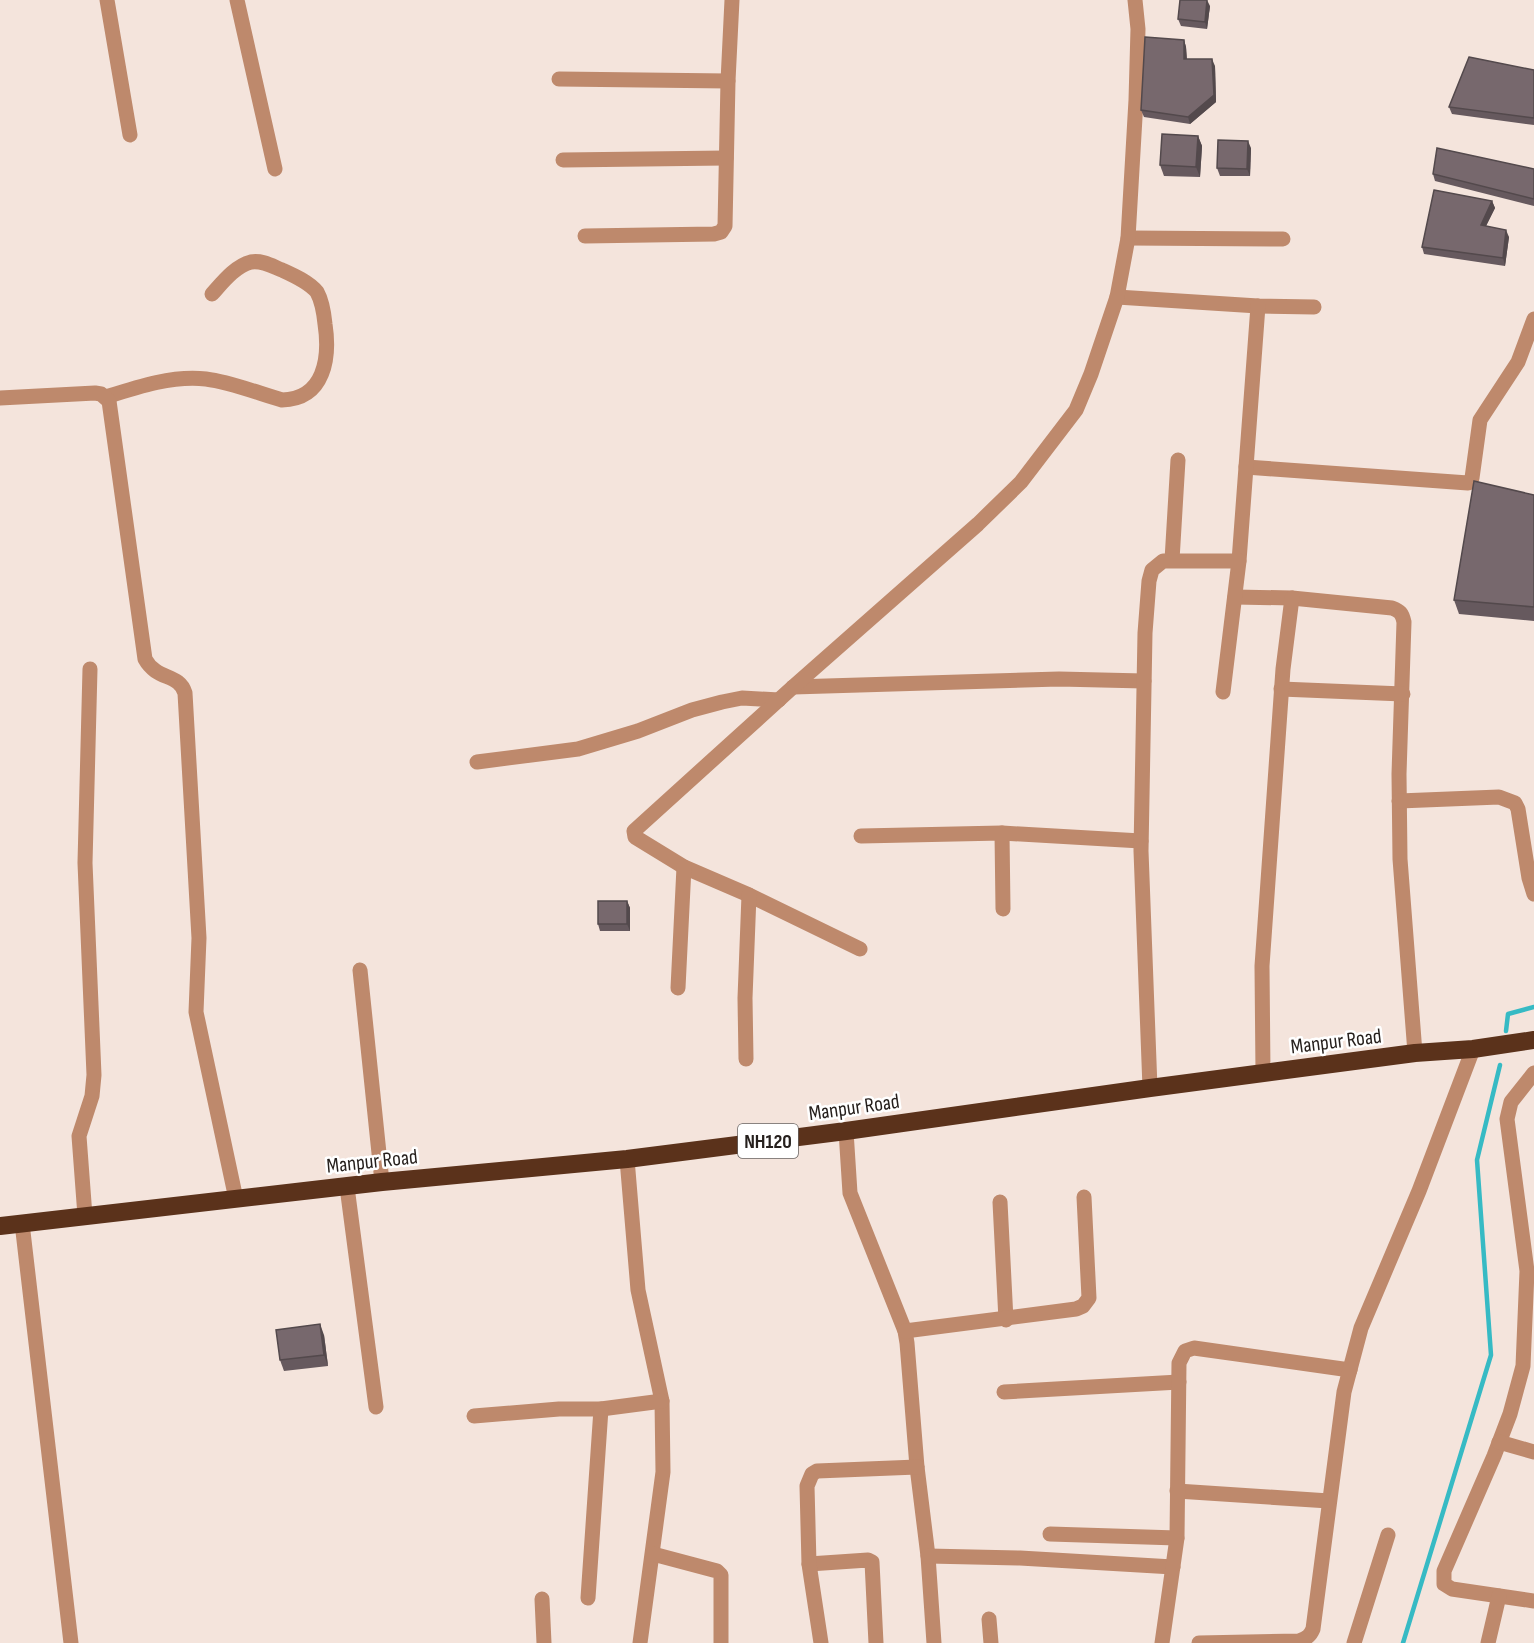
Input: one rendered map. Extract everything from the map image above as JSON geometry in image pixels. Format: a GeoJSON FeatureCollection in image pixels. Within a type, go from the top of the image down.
{"type":"FeatureCollection","features":[{"type":"Feature","properties":{"kind":"highway","name":"Manpur Road"},"geometry":{"type":"LineString","coordinates":[[0,1226],[382,1182],[627,1159],[1415,1053],[1534,1040]]}},
{"type":"Feature","properties":{"kind":"street"},"geometry":{"type":"LineString","coordinates":[[108,0],[130,135]]}},
{"type":"Feature","properties":{"kind":"street"},"geometry":{"type":"LineString","coordinates":[[237,0],[275,169]]}},
{"type":"Feature","properties":{"kind":"street"},"geometry":{"type":"LineString","coordinates":[[585,236],[721,232],[726,221],[728,81],[732,0]]}},
{"type":"Feature","properties":{"kind":"street"},"geometry":{"type":"LineString","coordinates":[[860,949],[749,895],[684,867],[635,837],[635,828],[978,524],[1021,482],[1076,410],[1091,374],[1117,297],[1128,238],[1137,76],[1138,29],[1135,0]]}},
{"type":"Feature","properties":{"kind":"street"},"geometry":{"type":"LineString","coordinates":[[559,80],[728,81]]}},
{"type":"Feature","properties":{"kind":"street"},"geometry":{"type":"LineString","coordinates":[[563,160],[726,158]]}},
{"type":"Feature","properties":{"kind":"street"},"geometry":{"type":"LineString","coordinates":[[1128,238],[1283,239]]}},
{"type":"Feature","properties":{"kind":"street"},"geometry":{"type":"LineString","coordinates":[[0,398],[95,393],[106,397],[134,388],[195,378],[208,379],[282,400],[294,400],[311,390],[325,367],[327,356],[323,310],[316,292],[298,277],[262,262],[250,262],[242,266],[212,294]]}},
{"type":"Feature","properties":{"kind":"street"},"geometry":{"type":"LineString","coordinates":[[1117,297],[1258,306],[1314,307]]}},
{"type":"Feature","properties":{"kind":"street"},"geometry":{"type":"LineString","coordinates":[[1223,693],[1239,561],[1258,306]]}},
{"type":"Feature","properties":{"kind":"street"},"geometry":{"type":"LineString","coordinates":[[1246,467],[1468,483],[1472,478],[1480,420],[1518,362],[1534,318]]}},
{"type":"Feature","properties":{"kind":"street"},"geometry":{"type":"LineString","coordinates":[[106,397],[110,405],[145,658],[150,668],[175,680],[183,686],[185,693],[200,938],[196,1012],[236,1200]]}},
{"type":"Feature","properties":{"kind":"street"},"geometry":{"type":"LineString","coordinates":[[1172,560],[1178,460]]}},
{"type":"Feature","properties":{"kind":"street"},"geometry":{"type":"LineString","coordinates":[[1149,1088],[1141,841],[1144,681],[1149,581],[1152,570],[1163,561],[1239,561]]}},
{"type":"Feature","properties":{"kind":"street"},"geometry":{"type":"LineString","coordinates":[[1235,597],[1292,598],[1392,608],[1399,611],[1404,622],[1399,801],[1400,859],[1415,1053]]}},
{"type":"Feature","properties":{"kind":"street"},"geometry":{"type":"LineString","coordinates":[[1263,1073],[1263,966],[1281,689],[1292,598]]}},
{"type":"Feature","properties":{"kind":"street"},"geometry":{"type":"LineString","coordinates":[[85,1216],[79,1136],[92,1096],[94,1075],[85,863],[90,669]]}},
{"type":"Feature","properties":{"kind":"street"},"geometry":{"type":"LineString","coordinates":[[793,687],[1059,679],[1144,681]]}},
{"type":"Feature","properties":{"kind":"street"},"geometry":{"type":"LineString","coordinates":[[1281,689],[1402,694]]}},
{"type":"Feature","properties":{"kind":"street"},"geometry":{"type":"LineString","coordinates":[[477,762],[578,749],[722,702],[742,698],[779,700]]}},
{"type":"Feature","properties":{"kind":"street"},"geometry":{"type":"LineString","coordinates":[[1399,801],[1499,797],[1515,803],[1534,894]]}},
{"type":"Feature","properties":{"kind":"street"},"geometry":{"type":"LineString","coordinates":[[861,836],[1002,833],[1141,841]]}},
{"type":"Feature","properties":{"kind":"street"},"geometry":{"type":"LineString","coordinates":[[1002,833],[1003,909]]}},
{"type":"Feature","properties":{"kind":"street"},"geometry":{"type":"LineString","coordinates":[[678,988],[684,867]]}},
{"type":"Feature","properties":{"kind":"street"},"geometry":{"type":"LineString","coordinates":[[746,1059],[745,998],[749,895]]}},
{"type":"Feature","properties":{"kind":"street"},"geometry":{"type":"LineString","coordinates":[[360,970],[382,1182]]}},
{"type":"Feature","properties":{"kind":"street"},"geometry":{"type":"LineString","coordinates":[[1199,1643],[1300,1642],[1307,1638],[1313,1629],[1344,1392],[1361,1329],[1419,1191],[1473,1048]]}},
{"type":"Feature","properties":{"kind":"street"},"geometry":{"type":"LineString","coordinates":[[1534,1072],[1511,1102],[1507,1119],[1527,1271],[1523,1366],[1510,1414],[1499,1443],[1444,1571],[1444,1584],[1452,1589],[1534,1601]]}},
{"type":"Feature","properties":{"kind":"street"},"geometry":{"type":"LineString","coordinates":[[846,1131],[850,1193],[905,1331],[916,1467],[928,1556],[934,1643]]}},
{"type":"Feature","properties":{"kind":"street"},"geometry":{"type":"LineString","coordinates":[[627,1159],[638,1290],[662,1401],[663,1472],[640,1643]]}},
{"type":"Feature","properties":{"kind":"street"},"geometry":{"type":"LineString","coordinates":[[347,1187],[376,1407]]}},
{"type":"Feature","properties":{"kind":"street"},"geometry":{"type":"LineString","coordinates":[[905,1331],[1006,1320],[1076,1309],[1088,1302],[1084,1197]]}},
{"type":"Feature","properties":{"kind":"street"},"geometry":{"type":"LineString","coordinates":[[1000,1202],[1006,1320]]}},
{"type":"Feature","properties":{"kind":"street"},"geometry":{"type":"LineString","coordinates":[[22,1223],[71,1643]]}},
{"type":"Feature","properties":{"kind":"street"},"geometry":{"type":"LineString","coordinates":[[1162,1643],[1177,1538],[1181,1356],[1185,1351],[1194,1348],[1350,1370]]}},
{"type":"Feature","properties":{"kind":"street"},"geometry":{"type":"LineString","coordinates":[[1004,1392],[1179,1383]]}},
{"type":"Feature","properties":{"kind":"street"},"geometry":{"type":"LineString","coordinates":[[474,1416],[559,1409],[601,1409],[662,1401]]}},
{"type":"Feature","properties":{"kind":"street"},"geometry":{"type":"LineString","coordinates":[[588,1598],[601,1409]]}},
{"type":"Feature","properties":{"kind":"street"},"geometry":{"type":"LineString","coordinates":[[1499,1443],[1534,1452]]}},
{"type":"Feature","properties":{"kind":"street"},"geometry":{"type":"LineString","coordinates":[[821,1643],[810,1564],[807,1486],[812,1474],[916,1467]]}},
{"type":"Feature","properties":{"kind":"street"},"geometry":{"type":"LineString","coordinates":[[1178,1491],[1329,1501]]}},
{"type":"Feature","properties":{"kind":"street"},"geometry":{"type":"LineString","coordinates":[[1050,1534],[1177,1538]]}},
{"type":"Feature","properties":{"kind":"street"},"geometry":{"type":"LineString","coordinates":[[1354,1643],[1388,1535]]}},
{"type":"Feature","properties":{"kind":"street"},"geometry":{"type":"LineString","coordinates":[[653,1554],[717,1571],[721,1575],[721,1643]]}},
{"type":"Feature","properties":{"kind":"street"},"geometry":{"type":"LineString","coordinates":[[928,1556],[1020,1558],[1173,1567]]}},
{"type":"Feature","properties":{"kind":"street"},"geometry":{"type":"LineString","coordinates":[[810,1564],[868,1560],[872,1562],[876,1643]]}},
{"type":"Feature","properties":{"kind":"street"},"geometry":{"type":"LineString","coordinates":[[1488,1643],[1499,1596]]}},
{"type":"Feature","properties":{"kind":"street"},"geometry":{"type":"LineString","coordinates":[[542,1599],[544,1643]]}},
{"type":"Feature","properties":{"kind":"street"},"geometry":{"type":"LineString","coordinates":[[989,1619],[991,1643]]}},
{"type":"Feature","properties":{"kind":"building"},"geometry":{"type":"Polygon","coordinates":[[[1180,0],[1207,0],[1205,22],[1178,19],[1180,0]]]}},
{"type":"Feature","properties":{"kind":"building"},"geometry":{"type":"Polygon","coordinates":[[[1145,37],[1184,40],[1184,59],[1212,59],[1214,95],[1188,117],[1141,110],[1145,37]]]}},
{"type":"Feature","properties":{"kind":"building"},"geometry":{"type":"Polygon","coordinates":[[[1469,57],[1534,70],[1534,118],[1449,107],[1469,57]]]}},
{"type":"Feature","properties":{"kind":"building"},"geometry":{"type":"Polygon","coordinates":[[[1162,134],[1198,136],[1196,167],[1160,165],[1162,134]]]}},
{"type":"Feature","properties":{"kind":"building"},"geometry":{"type":"Polygon","coordinates":[[[1218,140],[1248,141],[1247,169],[1217,168],[1218,140]]]}},
{"type":"Feature","properties":{"kind":"building"},"geometry":{"type":"Polygon","coordinates":[[[1437,148],[1534,169],[1534,199],[1433,174],[1437,148]]]}},
{"type":"Feature","properties":{"kind":"building"},"geometry":{"type":"Polygon","coordinates":[[[1434,190],[1492,201],[1481,225],[1506,230],[1503,258],[1422,247],[1434,190]]]}},
{"type":"Feature","properties":{"kind":"building"},"geometry":{"type":"Polygon","coordinates":[[[1474,481],[1534,495],[1534,607],[1454,600],[1474,481]]]}},
{"type":"Feature","properties":{"kind":"building"},"geometry":{"type":"Polygon","coordinates":[[[598,901],[627,901],[627,924],[598,924],[598,901]]]}},
{"type":"Feature","properties":{"kind":"building"},"geometry":{"type":"Polygon","coordinates":[[[320,1324],[324,1355],[280,1360],[276,1330],[320,1324]]]}},
{"type":"Feature","properties":{"kind":"waterway"},"geometry":{"type":"LineString","coordinates":[[1506,1031],[1508,1014],[1534,1007]]}},
{"type":"Feature","properties":{"kind":"waterway"},"geometry":{"type":"LineString","coordinates":[[1403,1643],[1491,1355],[1477,1160],[1500,1065]]}}]}
